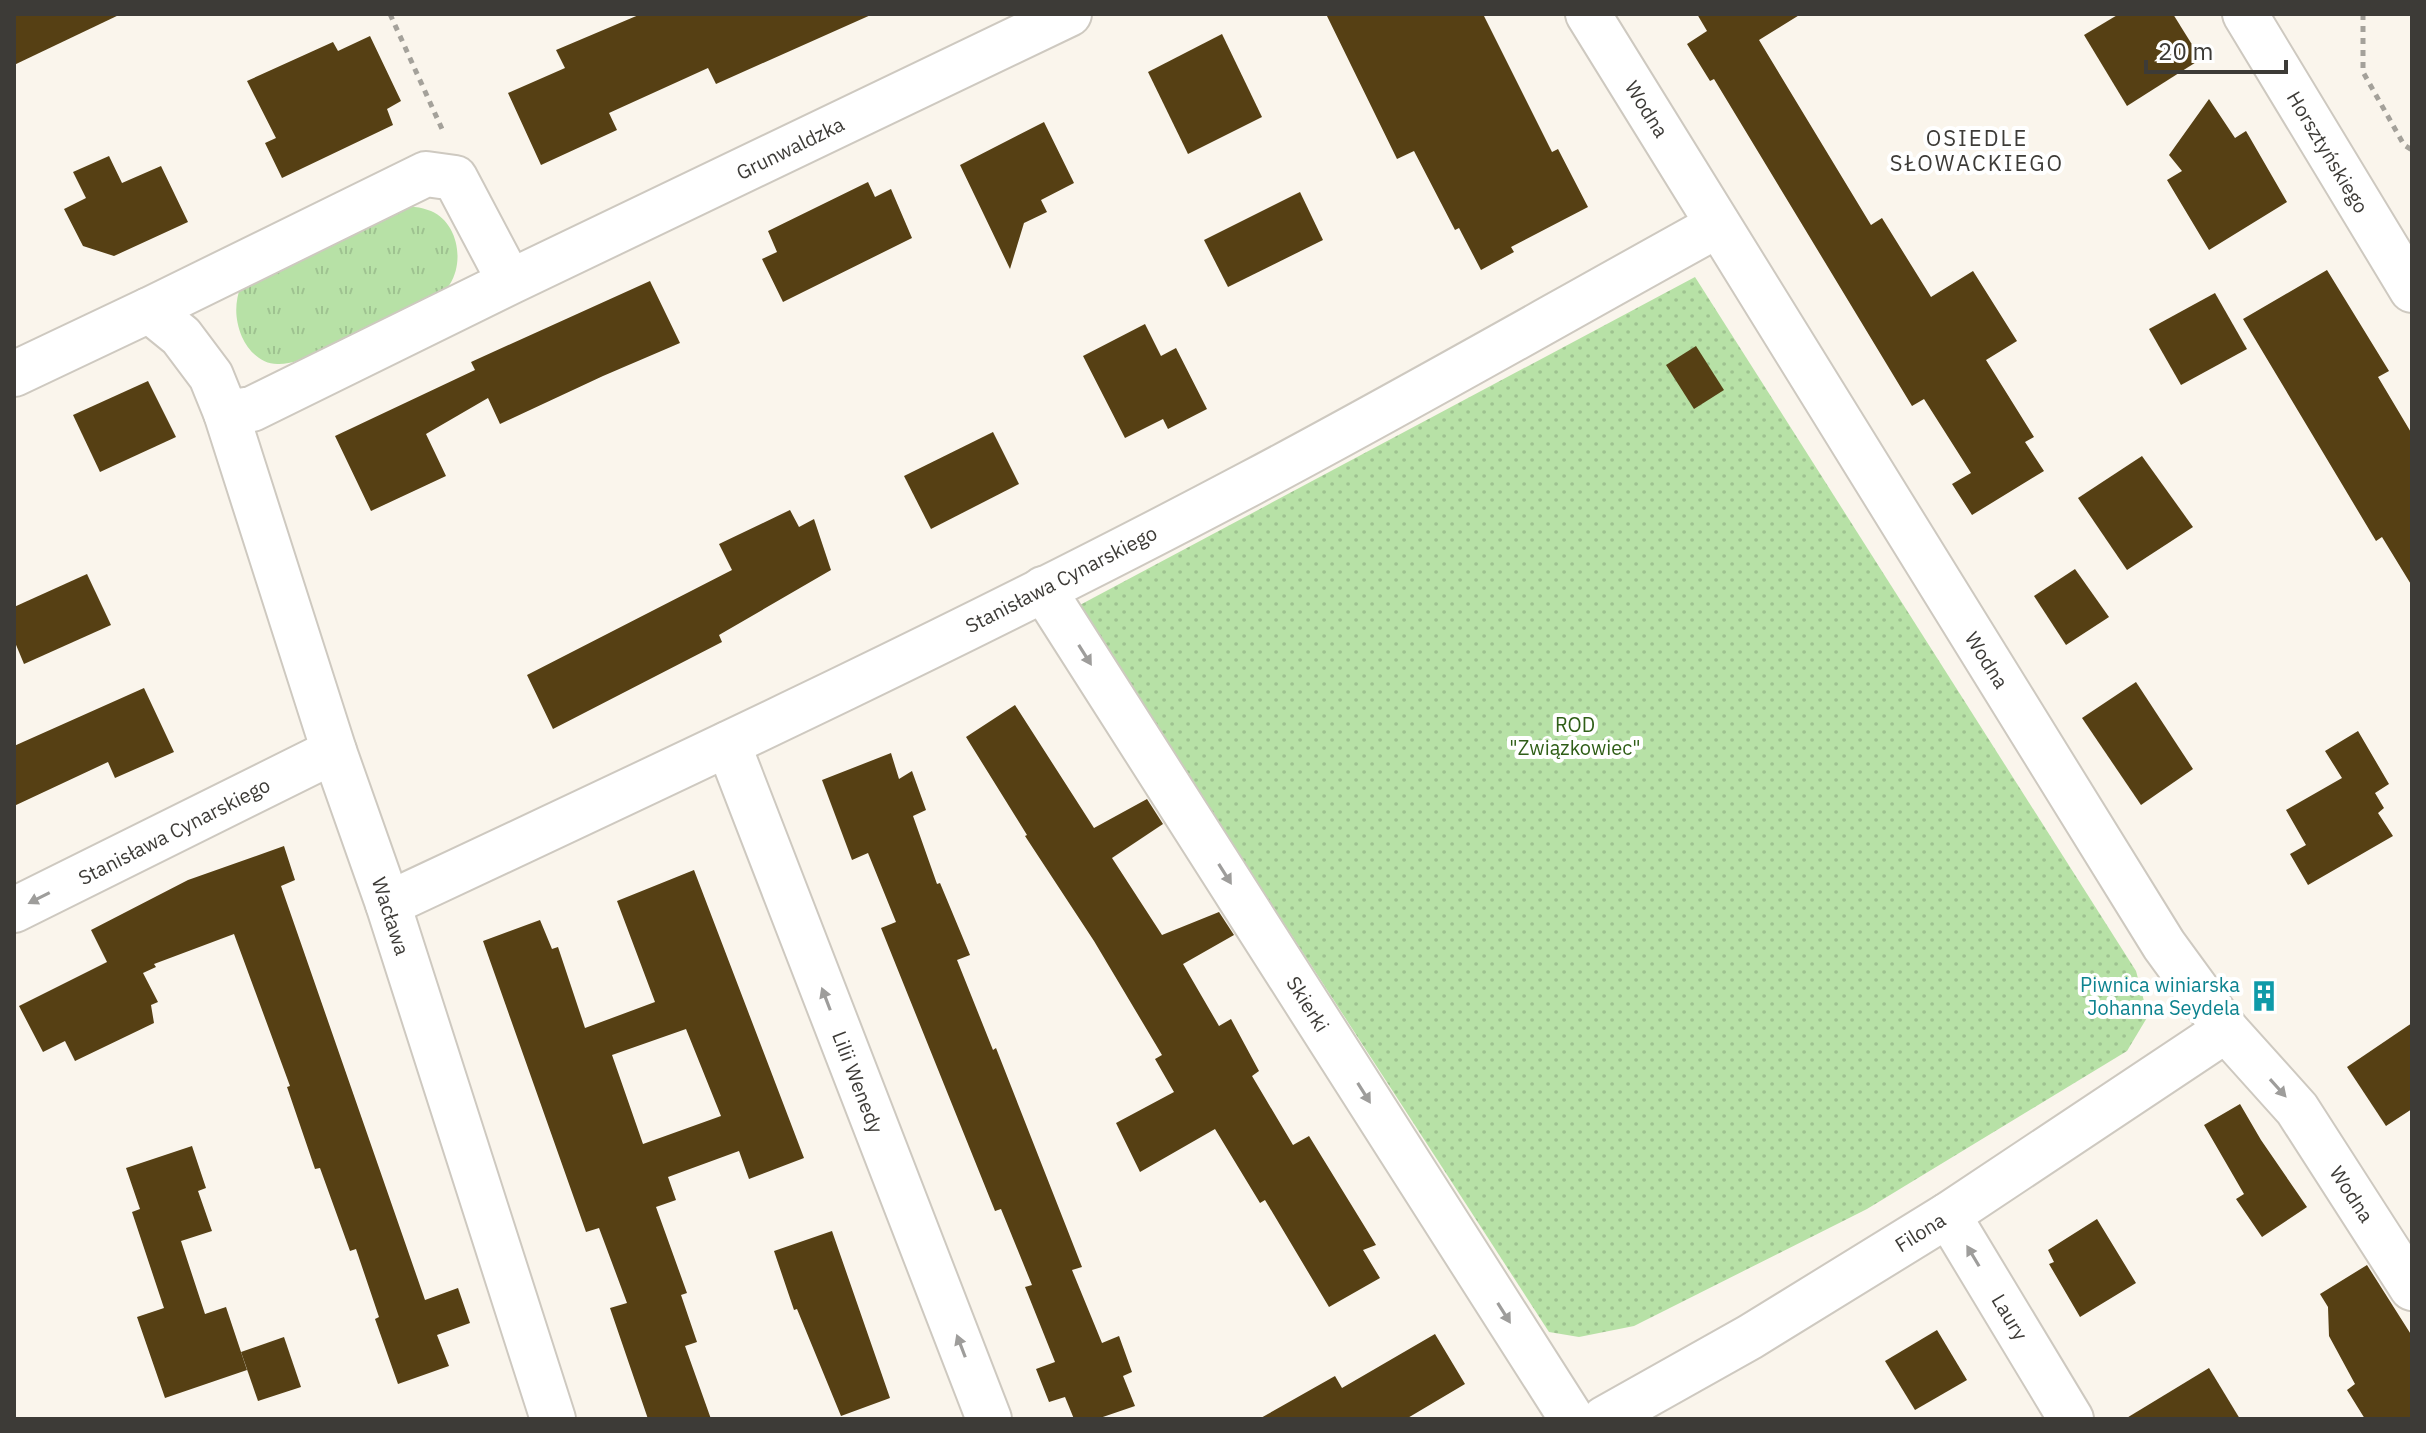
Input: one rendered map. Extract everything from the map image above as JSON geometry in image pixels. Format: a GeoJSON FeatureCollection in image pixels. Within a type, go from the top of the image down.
{"type":"FeatureCollection","features":[{"type":"Feature","properties":{"kind":"street","name":"Grunwaldzka"},"geometry":{"type":"LineString","coordinates":[[226,413],[252,409],[1069,14]]}},
{"type":"Feature","properties":{"kind":"street","name":"Wodna"},"geometry":{"type":"LineString","coordinates":[[1588,14],[2164,945],[2226,1030],[2297,1109],[2412,1288]]}},
{"type":"Feature","properties":{"kind":"street","name":"Horsztyńskiego"},"geometry":{"type":"LineString","coordinates":[[2245,14],[2412,290]]}},
{"type":"Feature","properties":{"kind":"street"},"geometry":{"type":"LineString","coordinates":[[14,374],[426,174],[455,178],[510,282]]}},
{"type":"Feature","properties":{"kind":"street","name":"Stanisława Cynarskiego"},"geometry":{"type":"LineString","coordinates":[[388,904],[728,744],[1043,589],[1266,475],[1718,225]]}},
{"type":"Feature","properties":{"kind":"street"},"geometry":{"type":"LineString","coordinates":[[149,310],[181,336],[211,376],[226,413]]}},
{"type":"Feature","properties":{"kind":"street","name":"Wacława"},"geometry":{"type":"LineString","coordinates":[[226,413],[553,1419]]}},
{"type":"Feature","properties":{"kind":"street","name":"Skierki"},"geometry":{"type":"LineString","coordinates":[[1043,589],[1572,1419]]}},
{"type":"Feature","properties":{"kind":"street","name":"Lilii Wenedy"},"geometry":{"type":"LineString","coordinates":[[728,744],[989,1419]]}},
{"type":"Feature","properties":{"kind":"street","name":"Stanisława Cynarskiego"},"geometry":{"type":"LineString","coordinates":[[14,910],[334,751]]}},
{"type":"Feature","properties":{"kind":"street","name":"Filona"},"geometry":{"type":"LineString","coordinates":[[1604,1419],[1750,1337],[1948,1215],[2226,1030]]}},
{"type":"Feature","properties":{"kind":"street","name":"Laury"},"geometry":{"type":"LineString","coordinates":[[1948,1215],[2071,1419]]}},
{"type":"Feature","properties":{"kind":"path"},"geometry":{"type":"LineString","coordinates":[[390,14],[446,138]]}},
{"type":"Feature","properties":{"kind":"path"},"geometry":{"type":"LineString","coordinates":[[2363,14],[2363,72],[2404,145],[2412,150]]}},
{"type":"Feature","properties":{"kind":"green space"},"geometry":{"type":"Polygon","coordinates":[[[399,205],[431,211],[440,216],[452,233],[457,253],[455,274],[437,298],[308,358],[273,364],[261,360],[252,352],[242,337],[238,323],[237,304],[241,284],[399,205]]]}},
{"type":"Feature","properties":{"kind":"green space","name":"ROD \"Związkowiec\""},"geometry":{"type":"Polygon","coordinates":[[[1695,277],[2136,971],[2148,1016],[2127,1051],[1867,1209],[1634,1326],[1579,1337],[1549,1332],[1078,606],[1695,277]]]}},
{"type":"Feature","properties":{"kind":"building"},"geometry":{"type":"Polygon","coordinates":[[[14,14],[121,14],[14,65],[14,14]]]}},
{"type":"Feature","properties":{"kind":"building"},"geometry":{"type":"Polygon","coordinates":[[[641,14],[873,14],[716,84],[708,68],[609,113],[617,130],[541,165],[508,93],[565,68],[556,50],[641,14]]]}},
{"type":"Feature","properties":{"kind":"building"},"geometry":{"type":"Polygon","coordinates":[[[1326,14],[1483,14],[1552,152],[1558,149],[1588,207],[1511,247],[1514,252],[1481,270],[1459,228],[1455,230],[1414,151],[1397,159],[1326,14]]]}},
{"type":"Feature","properties":{"kind":"building"},"geometry":{"type":"Polygon","coordinates":[[[1697,14],[1801,14],[1759,40],[1871,225],[1882,218],[1931,297],[1973,271],[2017,341],[1986,360],[2034,437],[2025,442],[2044,471],[1972,515],[1952,484],[1971,473],[1924,399],[1912,406],[1714,79],[1710,81],[1687,44],[1707,31],[1697,14]]]}},
{"type":"Feature","properties":{"kind":"building"},"geometry":{"type":"Polygon","coordinates":[[[2119,14],[2173,14],[2201,59],[2127,106],[2084,35],[2119,14]]]}},
{"type":"Feature","properties":{"kind":"building"},"geometry":{"type":"Polygon","coordinates":[[[1222,34],[1262,117],[1188,154],[1148,72],[1222,34]]]}},
{"type":"Feature","properties":{"kind":"building"},"geometry":{"type":"Polygon","coordinates":[[[370,36],[401,101],[387,109],[393,125],[282,178],[265,143],[276,138],[247,81],[333,42],[338,51],[370,36]]]}},
{"type":"Feature","properties":{"kind":"building"},"geometry":{"type":"Polygon","coordinates":[[[2209,99],[2235,138],[2246,131],[2287,202],[2209,250],[2167,180],[2182,171],[2169,155],[2209,99]]]}},
{"type":"Feature","properties":{"kind":"building"},"geometry":{"type":"Polygon","coordinates":[[[1044,122],[1074,183],[1041,200],[1047,212],[1024,223],[1010,269],[960,165],[1044,122]]]}},
{"type":"Feature","properties":{"kind":"building"},"geometry":{"type":"Polygon","coordinates":[[[109,156],[122,183],[161,166],[188,222],[114,256],[83,246],[64,209],[86,198],[73,172],[109,156]]]}},
{"type":"Feature","properties":{"kind":"building"},"geometry":{"type":"Polygon","coordinates":[[[868,182],[875,197],[891,189],[912,238],[783,302],[762,259],[777,252],[768,231],[868,182]]]}},
{"type":"Feature","properties":{"kind":"building"},"geometry":{"type":"Polygon","coordinates":[[[1300,192],[1323,240],[1228,287],[1204,240],[1300,192]]]}},
{"type":"Feature","properties":{"kind":"building"},"geometry":{"type":"Polygon","coordinates":[[[2327,270],[2389,371],[2378,377],[2412,434],[2412,586],[2382,537],[2376,541],[2243,319],[2327,270]]]}},
{"type":"Feature","properties":{"kind":"building"},"geometry":{"type":"Polygon","coordinates":[[[650,281],[680,343],[500,424],[488,398],[426,434],[446,476],[371,511],[335,436],[475,370],[471,362],[650,281]]]}},
{"type":"Feature","properties":{"kind":"building"},"geometry":{"type":"Polygon","coordinates":[[[2215,293],[2247,349],[2181,385],[2149,329],[2215,293]]]}},
{"type":"Feature","properties":{"kind":"building"},"geometry":{"type":"Polygon","coordinates":[[[1145,324],[1161,356],[1176,348],[1207,409],[1168,429],[1163,419],[1125,438],[1083,356],[1145,324]]]}},
{"type":"Feature","properties":{"kind":"building"},"geometry":{"type":"Polygon","coordinates":[[[1696,346],[1724,390],[1694,409],[1666,365],[1696,346]]]}},
{"type":"Feature","properties":{"kind":"building"},"geometry":{"type":"Polygon","coordinates":[[[148,381],[176,437],[100,472],[73,415],[148,381]]]}},
{"type":"Feature","properties":{"kind":"building"},"geometry":{"type":"Polygon","coordinates":[[[993,432],[1019,484],[931,529],[904,476],[993,432]]]}},
{"type":"Feature","properties":{"kind":"building"},"geometry":{"type":"Polygon","coordinates":[[[2142,456],[2193,527],[2127,570],[2078,498],[2142,456]]]}},
{"type":"Feature","properties":{"kind":"building"},"geometry":{"type":"Polygon","coordinates":[[[790,510],[799,527],[814,519],[831,570],[719,635],[722,642],[553,729],[527,675],[732,570],[719,544],[790,510]]]}},
{"type":"Feature","properties":{"kind":"building"},"geometry":{"type":"Polygon","coordinates":[[[2075,569],[2109,617],[2066,645],[2034,596],[2075,569]]]}},
{"type":"Feature","properties":{"kind":"building"},"geometry":{"type":"Polygon","coordinates":[[[87,574],[111,625],[24,664],[14,640],[14,607],[87,574]]]}},
{"type":"Feature","properties":{"kind":"building"},"geometry":{"type":"Polygon","coordinates":[[[2136,682],[2193,769],[2141,805],[2082,718],[2136,682]]]}},
{"type":"Feature","properties":{"kind":"building"},"geometry":{"type":"Polygon","coordinates":[[[144,688],[174,752],[115,778],[108,762],[14,806],[14,746],[144,688]]]}},
{"type":"Feature","properties":{"kind":"building"},"geometry":{"type":"Polygon","coordinates":[[[1015,705],[1094,828],[1147,799],[1163,824],[1112,858],[1162,935],[1219,912],[1234,935],[1183,964],[1219,1026],[1231,1019],[1259,1071],[1252,1076],[1293,1145],[1309,1136],[1376,1245],[1363,1250],[1380,1278],[1329,1307],[1265,1200],[1260,1203],[1215,1129],[1140,1172],[1116,1123],[1174,1092],[1155,1059],[1162,1055],[966,737],[1015,705]]]}},
{"type":"Feature","properties":{"kind":"building"},"geometry":{"type":"Polygon","coordinates":[[[2358,731],[2389,784],[2375,793],[2384,808],[2378,813],[2393,836],[2308,885],[2290,854],[2306,845],[2286,810],[2342,778],[2325,751],[2358,731]]]}},
{"type":"Feature","properties":{"kind":"building"},"geometry":{"type":"Polygon","coordinates":[[[891,753],[899,779],[912,771],[926,810],[913,816],[937,884],[940,883],[970,955],[957,960],[993,1050],[996,1048],[1082,1267],[1072,1270],[1102,1343],[1119,1336],[1132,1372],[1123,1376],[1135,1406],[1097,1419],[1074,1419],[1065,1397],[1049,1402],[1036,1369],[1055,1362],[1025,1287],[1032,1285],[1001,1209],[995,1211],[881,928],[896,922],[868,853],[852,860],[822,780],[891,753]]]}},
{"type":"Feature","properties":{"kind":"building"},"geometry":{"type":"Polygon","coordinates":[[[284,846],[295,880],[281,886],[425,1300],[458,1288],[470,1323],[437,1335],[449,1366],[398,1384],[375,1319],[379,1317],[356,1249],[350,1251],[320,1168],[315,1169],[287,1087],[290,1086],[234,934],[154,964],[156,967],[143,973],[158,1002],[151,1005],[154,1023],[75,1061],[65,1041],[43,1052],[19,1006],[107,962],[91,930],[188,880],[284,846]]]}},
{"type":"Feature","properties":{"kind":"building"},"geometry":{"type":"Polygon","coordinates":[[[694,870],[804,1158],[749,1179],[739,1151],[668,1177],[676,1200],[656,1207],[687,1293],[681,1295],[697,1342],[685,1346],[711,1419],[648,1419],[610,1308],[627,1303],[599,1228],[586,1232],[483,941],[540,920],[552,949],[558,947],[585,1028],[655,1002],[617,901],[694,870]],[[686,1029],[612,1055],[643,1144],[721,1116],[686,1029]]]}},
{"type":"Feature","properties":{"kind":"building"},"geometry":{"type":"Polygon","coordinates":[[[2412,1023],[2412,1109],[2386,1126],[2347,1067],[2412,1023]]]}},
{"type":"Feature","properties":{"kind":"building"},"geometry":{"type":"Polygon","coordinates":[[[2240,1104],[2307,1207],[2262,1237],[2236,1199],[2244,1194],[2204,1125],[2240,1104]]]}},
{"type":"Feature","properties":{"kind":"building"},"geometry":{"type":"Polygon","coordinates":[[[192,1146],[206,1188],[198,1191],[212,1231],[181,1241],[205,1314],[226,1307],[247,1370],[165,1398],[137,1317],[164,1308],[132,1212],[140,1209],[126,1168],[192,1146]]]}},
{"type":"Feature","properties":{"kind":"building"},"geometry":{"type":"Polygon","coordinates":[[[2097,1219],[2136,1283],[2080,1317],[2049,1264],[2054,1262],[2048,1250],[2097,1219]]]}},
{"type":"Feature","properties":{"kind":"building"},"geometry":{"type":"Polygon","coordinates":[[[832,1231],[890,1398],[841,1416],[797,1309],[794,1310],[774,1251],[832,1231]]]}},
{"type":"Feature","properties":{"kind":"building"},"geometry":{"type":"Polygon","coordinates":[[[2367,1265],[2412,1336],[2412,1419],[2365,1419],[2347,1390],[2355,1384],[2329,1336],[2328,1307],[2320,1294],[2367,1265]]]}},
{"type":"Feature","properties":{"kind":"building"},"geometry":{"type":"Polygon","coordinates":[[[1937,1330],[1967,1380],[1915,1410],[1885,1361],[1937,1330]]]}},
{"type":"Feature","properties":{"kind":"building"},"geometry":{"type":"Polygon","coordinates":[[[1435,1334],[1465,1384],[1406,1419],[1259,1419],[1335,1376],[1342,1388],[1435,1334]]]}},
{"type":"Feature","properties":{"kind":"building"},"geometry":{"type":"Polygon","coordinates":[[[284,1337],[301,1387],[258,1401],[241,1352],[284,1337]]]}},
{"type":"Feature","properties":{"kind":"building"},"geometry":{"type":"Polygon","coordinates":[[[2209,1368],[2240,1419],[2125,1419],[2209,1368]]]}},
{"type":"Feature","properties":{"kind":"place","name":"Piwnica winiarska Johanna Seydela"},"geometry":{"type":"Point","coordinates":[2264,996]}},
{"type":"Feature","properties":{"kind":"district","name":"OSIEDLE SŁOWACKIEGO"},"geometry":{"type":"Point","coordinates":[1977,150]}}]}
